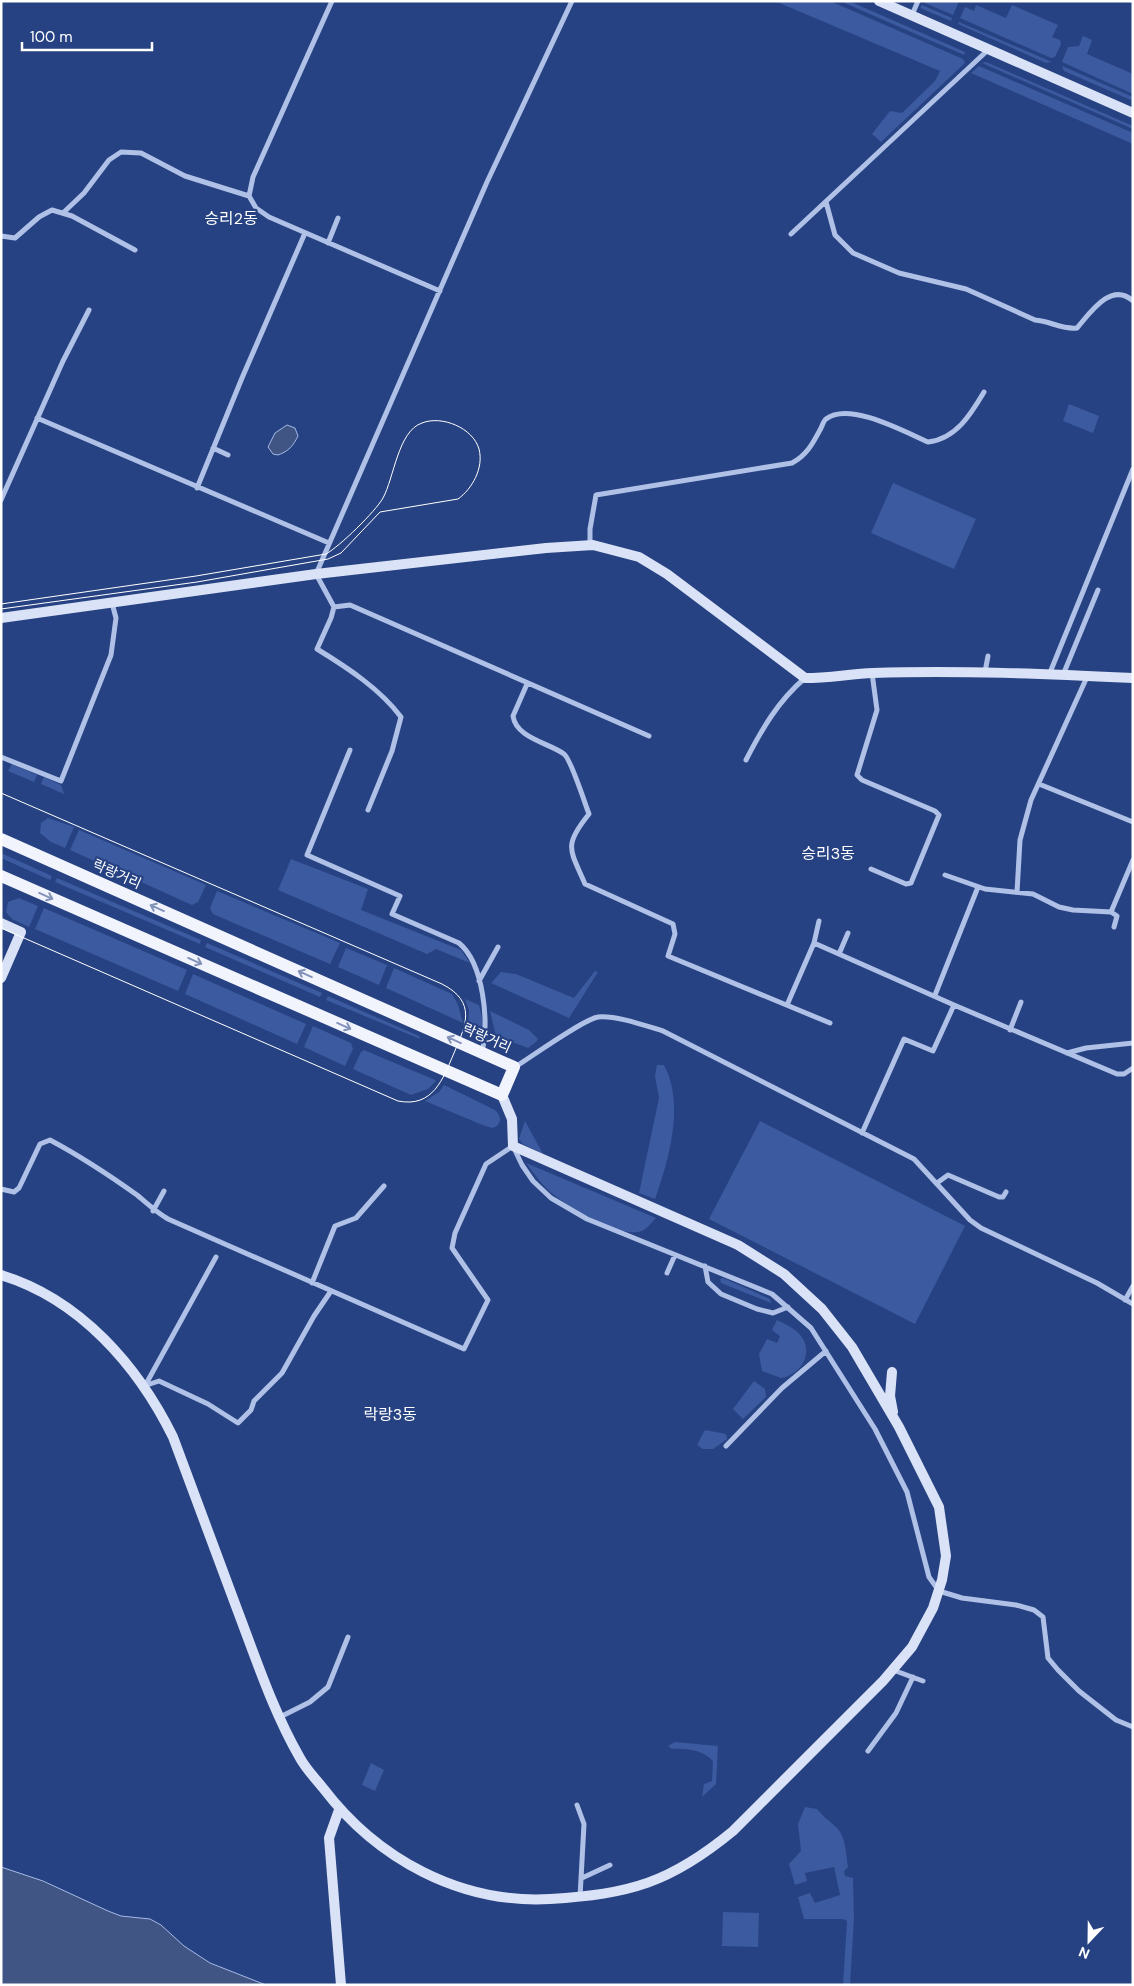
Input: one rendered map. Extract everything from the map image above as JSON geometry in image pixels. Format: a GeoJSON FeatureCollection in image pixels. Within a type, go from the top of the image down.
{"type":"FeatureCollection","features":[{"type":"Feature","properties":{"kind":"main road"},"geometry":{"type":"LineString","coordinates":[[879,1],[1133,113]]}},
{"type":"Feature","properties":{"kind":"main road"},"geometry":{"type":"LineString","coordinates":[[1,618],[316,574],[546,548],[590,545],[638,557],[667,574],[805,678],[871,673],[984,673],[1133,678]]}},
{"type":"Feature","properties":{"kind":"main road","name":"락랑거리"},"geometry":{"type":"LineString","coordinates":[[1,839],[514,1067],[502,1095]]}},
{"type":"Feature","properties":{"kind":"main road"},"geometry":{"type":"LineString","coordinates":[[1,1275],[37,1290],[63,1305],[85,1322],[123,1360],[144,1386],[160,1411],[173,1437],[280,1717],[300,1759],[339,1810],[361,1832],[388,1853],[417,1870],[451,1884],[486,1895],[524,1900],[580,1897],[649,1884],[708,1852],[733,1832],[893,1670],[912,1647],[925,1626],[939,1591],[946,1556],[944,1531],[939,1507],[899,1427],[842,1334],[822,1309],[797,1285],[760,1257],[738,1245],[513,1146],[512,1119],[502,1095],[2,879]]}},
{"type":"Feature","properties":{"kind":"main road"},"geometry":{"type":"LineString","coordinates":[[1,923],[22,932],[1,978]]}},
{"type":"Feature","properties":{"kind":"main road"},"geometry":{"type":"LineString","coordinates":[[892,1372],[890,1396],[899,1427]]}},
{"type":"Feature","properties":{"kind":"main road"},"geometry":{"type":"LineString","coordinates":[[339,1810],[329,1838],[341,1983]]}},
{"type":"Feature","properties":{"kind":"street"},"geometry":{"type":"LineString","coordinates":[[249,196],[254,177],[332,1]]}},
{"type":"Feature","properties":{"kind":"street"},"geometry":{"type":"LineString","coordinates":[[368,810],[392,751],[401,718],[390,702],[343,665],[317,649],[334,607],[316,574],[487,182],[572,1]]}},
{"type":"Feature","properties":{"kind":"street"},"geometry":{"type":"LineString","coordinates":[[912,15],[918,1]]}},
{"type":"Feature","properties":{"kind":"street"},"geometry":{"type":"LineString","coordinates":[[792,234],[989,49]]}},
{"type":"Feature","properties":{"kind":"street"},"geometry":{"type":"LineString","coordinates":[[63,213],[84,193],[108,160],[121,152],[141,153],[185,176],[249,196],[256,208],[269,217],[440,291]]}},
{"type":"Feature","properties":{"kind":"street"},"geometry":{"type":"LineString","coordinates":[[826,202],[835,236],[853,253],[899,273],[966,289],[1035,320],[1045,320],[1069,329],[1077,328],[1096,304],[1109,297],[1119,294],[1133,300]]}},
{"type":"Feature","properties":{"kind":"street"},"geometry":{"type":"LineString","coordinates":[[1,236],[15,238],[39,217],[52,210],[72,216],[134,250]]}},
{"type":"Feature","properties":{"kind":"street"},"geometry":{"type":"LineString","coordinates":[[328,243],[338,218]]}},
{"type":"Feature","properties":{"kind":"street"},"geometry":{"type":"LineString","coordinates":[[197,488],[305,233]]}},
{"type":"Feature","properties":{"kind":"street"},"geometry":{"type":"LineString","coordinates":[[1,500],[36,418],[89,310]]}},
{"type":"Feature","properties":{"kind":"street"},"geometry":{"type":"LineString","coordinates":[[590,545],[590,529],[595,492],[792,463],[803,457],[812,446],[826,419],[833,416],[854,413],[866,416],[928,442],[937,441],[961,426],[970,416],[984,392]]}},
{"type":"Feature","properties":{"kind":"street"},"geometry":{"type":"LineString","coordinates":[[36,418],[329,543]]}},
{"type":"Feature","properties":{"kind":"street"},"geometry":{"type":"LineString","coordinates":[[213,448],[228,455]]}},
{"type":"Feature","properties":{"kind":"street"},"geometry":{"type":"LineString","coordinates":[[1049,675],[1133,469]]}},
{"type":"Feature","properties":{"kind":"street"},"geometry":{"type":"LineString","coordinates":[[1063,675],[1098,590]]}},
{"type":"Feature","properties":{"kind":"street"},"geometry":{"type":"LineString","coordinates":[[1,757],[61,781],[111,654],[116,618],[112,602]]}},
{"type":"Feature","properties":{"kind":"street"},"geometry":{"type":"LineString","coordinates":[[334,607],[350,605],[649,736]]}},
{"type":"Feature","properties":{"kind":"street"},"geometry":{"type":"LineString","coordinates":[[984,673],[988,656]]}},
{"type":"Feature","properties":{"kind":"street"},"geometry":{"type":"LineString","coordinates":[[871,673],[877,710],[857,775],[862,780],[935,811],[939,815],[911,883],[906,884],[871,869]]}},
{"type":"Feature","properties":{"kind":"street"},"geometry":{"type":"LineString","coordinates":[[1017,892],[1020,840],[1031,800],[1088,676]]}},
{"type":"Feature","properties":{"kind":"street"},"geometry":{"type":"LineString","coordinates":[[746,760],[762,729],[781,701],[805,678]]}},
{"type":"Feature","properties":{"kind":"street"},"geometry":{"type":"LineString","coordinates":[[527,684],[514,716],[514,722],[522,732],[550,745],[567,756],[589,814],[574,833],[570,850],[584,884],[673,924],[675,934],[668,956],[830,1023]]}},
{"type":"Feature","properties":{"kind":"street"},"geometry":{"type":"LineString","coordinates":[[350,750],[308,855],[400,896],[392,914],[460,943],[468,951],[474,961],[485,1010],[486,1034],[482,1052]]}},
{"type":"Feature","properties":{"kind":"street"},"geometry":{"type":"LineString","coordinates":[[1039,784],[1133,822]]}},
{"type":"Feature","properties":{"kind":"street"},"geometry":{"type":"LineString","coordinates":[[1110,912],[1133,860]]}},
{"type":"Feature","properties":{"kind":"street"},"geometry":{"type":"LineString","coordinates":[[946,875],[978,887],[1006,893],[1033,894],[1059,907],[1072,910],[1110,912],[1118,916],[1114,927]]}},
{"type":"Feature","properties":{"kind":"street"},"geometry":{"type":"LineString","coordinates":[[935,994],[978,887]]}},
{"type":"Feature","properties":{"kind":"street"},"geometry":{"type":"LineString","coordinates":[[788,1006],[814,943],[819,921]]}},
{"type":"Feature","properties":{"kind":"street"},"geometry":{"type":"LineString","coordinates":[[839,954],[848,933]]}},
{"type":"Feature","properties":{"kind":"street"},"geometry":{"type":"LineString","coordinates":[[814,943],[935,994],[954,1005],[1010,1030],[1117,1074],[1124,1074],[1133,1068]]}},
{"type":"Feature","properties":{"kind":"street"},"geometry":{"type":"LineString","coordinates":[[479,982],[498,947]]}},
{"type":"Feature","properties":{"kind":"street"},"geometry":{"type":"LineString","coordinates":[[1010,1030],[1022,1002]]}},
{"type":"Feature","properties":{"kind":"street"},"geometry":{"type":"LineString","coordinates":[[862,1133],[904,1039],[933,1051],[954,1005]]}},
{"type":"Feature","properties":{"kind":"street"},"geometry":{"type":"LineString","coordinates":[[514,1067],[581,1025],[598,1017],[624,1021],[663,1031],[914,1159],[970,1220],[982,1228],[1097,1283],[1133,1304]]}},
{"type":"Feature","properties":{"kind":"street"},"geometry":{"type":"LineString","coordinates":[[1067,1053],[1086,1048],[1133,1043]]}},
{"type":"Feature","properties":{"kind":"street"},"geometry":{"type":"LineString","coordinates":[[1,1189],[14,1192],[19,1188],[40,1144],[50,1140],[138,1196],[153,1211],[464,1349],[488,1300],[452,1248],[455,1233],[486,1164],[513,1146],[533,1182],[551,1198],[587,1219],[772,1294],[811,1328],[875,1429],[907,1492],[929,1577],[939,1591],[962,1598],[1016,1605],[1034,1610],[1043,1617],[1048,1658],[1058,1670],[1078,1691],[1116,1720],[1133,1727]]}},
{"type":"Feature","properties":{"kind":"street"},"geometry":{"type":"LineString","coordinates":[[938,1183],[948,1175],[999,1197],[1003,1197],[1006,1192]]}},
{"type":"Feature","properties":{"kind":"street"},"geometry":{"type":"LineString","coordinates":[[312,1283],[335,1226],[356,1218],[384,1186]]}},
{"type":"Feature","properties":{"kind":"street"},"geometry":{"type":"LineString","coordinates":[[153,1211],[164,1191]]}},
{"type":"Feature","properties":{"kind":"street"},"geometry":{"type":"LineString","coordinates":[[667,1273],[675,1255]]}},
{"type":"Feature","properties":{"kind":"street"},"geometry":{"type":"LineString","coordinates":[[144,1386],[216,1257]]}},
{"type":"Feature","properties":{"kind":"street"},"geometry":{"type":"LineString","coordinates":[[705,1266],[708,1282],[721,1294],[772,1313],[788,1307]]}},
{"type":"Feature","properties":{"kind":"street"},"geometry":{"type":"LineString","coordinates":[[1124,1300],[1133,1286]]}},
{"type":"Feature","properties":{"kind":"street"},"geometry":{"type":"LineString","coordinates":[[144,1386],[159,1381],[208,1404],[238,1423],[250,1410],[254,1401],[282,1373],[314,1316],[331,1291]]}},
{"type":"Feature","properties":{"kind":"street"},"geometry":{"type":"LineString","coordinates":[[726,1446],[782,1388],[826,1351]]}},
{"type":"Feature","properties":{"kind":"street"},"geometry":{"type":"LineString","coordinates":[[280,1717],[310,1702],[328,1686],[348,1637]]}},
{"type":"Feature","properties":{"kind":"street"},"geometry":{"type":"LineString","coordinates":[[893,1670],[923,1681]]}},
{"type":"Feature","properties":{"kind":"street"},"geometry":{"type":"LineString","coordinates":[[868,1751],[896,1713],[913,1677]]}},
{"type":"Feature","properties":{"kind":"street"},"geometry":{"type":"LineString","coordinates":[[577,1805],[584,1824],[580,1897]]}},
{"type":"Feature","properties":{"kind":"street"},"geometry":{"type":"LineString","coordinates":[[582,1878],[610,1865]]}},
{"type":"Feature","properties":{"kind":"shaded area"},"geometry":{"type":"Polygon","coordinates":[[[830,1],[963,59],[965,63],[881,142],[872,134],[890,111],[902,113],[935,81],[940,71],[777,2],[830,1]]]}},
{"type":"Feature","properties":{"kind":"shaded area"},"geometry":{"type":"Polygon","coordinates":[[[840,1],[849,1],[965,52],[964,55],[840,1]]]}},
{"type":"Feature","properties":{"kind":"shaded area"},"geometry":{"type":"Polygon","coordinates":[[[925,1],[959,1],[953,15],[925,3],[925,1]]]}},
{"type":"Feature","properties":{"kind":"shaded area"},"geometry":{"type":"Polygon","coordinates":[[[922,5],[952,18],[951,21],[920,8],[922,5]]]}},
{"type":"Feature","properties":{"kind":"shaded area"},"geometry":{"type":"Polygon","coordinates":[[[976,5],[1006,18],[1012,5],[1058,25],[1052,37],[1060,40],[1061,44],[1055,57],[1051,58],[960,18],[965,7],[974,11],[976,5]]]}},
{"type":"Feature","properties":{"kind":"shaded area"},"geometry":{"type":"Polygon","coordinates":[[[959,22],[1052,62],[1046,63],[958,24],[959,22]]]}},
{"type":"Feature","properties":{"kind":"shaded area"},"geometry":{"type":"Polygon","coordinates":[[[1083,36],[1092,40],[1087,54],[1133,74],[1133,94],[1062,62],[1068,47],[1079,46],[1083,36]]]}},
{"type":"Feature","properties":{"kind":"shaded area"},"geometry":{"type":"Polygon","coordinates":[[[986,62],[1133,126],[1133,129],[982,63],[986,62]]]}},
{"type":"Feature","properties":{"kind":"shaded area"},"geometry":{"type":"Polygon","coordinates":[[[979,66],[1133,133],[1133,144],[971,73],[979,66]]]}},
{"type":"Feature","properties":{"kind":"shaded area"},"geometry":{"type":"Polygon","coordinates":[[[1062,66],[1133,97],[1133,101],[1064,71],[1062,66]]]}},
{"type":"Feature","properties":{"kind":"shaded area"},"geometry":{"type":"Polygon","coordinates":[[[1069,404],[1099,416],[1093,433],[1063,421],[1069,404]]]}},
{"type":"Feature","properties":{"kind":"shaded area"},"geometry":{"type":"Polygon","coordinates":[[[287,425],[295,428],[298,436],[288,450],[278,455],[273,454],[268,447],[275,433],[287,425]]]}},
{"type":"Feature","properties":{"kind":"shaded area"},"geometry":{"type":"Polygon","coordinates":[[[893,483],[976,519],[954,569],[871,533],[893,483]]]}},
{"type":"Feature","properties":{"kind":"shaded area"},"geometry":{"type":"Polygon","coordinates":[[[12,764],[37,775],[34,782],[8,771],[12,764]]]}},
{"type":"Feature","properties":{"kind":"shaded area"},"geometry":{"type":"Polygon","coordinates":[[[44,777],[61,785],[64,794],[41,784],[44,777]]]}},
{"type":"Feature","properties":{"kind":"shaded area"},"geometry":{"type":"Polygon","coordinates":[[[48,818],[74,827],[65,848],[51,842],[40,833],[41,823],[48,818]]]}},
{"type":"Feature","properties":{"kind":"shaded area"},"geometry":{"type":"Polygon","coordinates":[[[79,830],[206,885],[198,902],[192,905],[70,850],[79,830]]]}},
{"type":"Feature","properties":{"kind":"shaded area"},"geometry":{"type":"Polygon","coordinates":[[[1,853],[52,876],[50,880],[1,858],[1,853]]]}},
{"type":"Feature","properties":{"kind":"shaded area"},"geometry":{"type":"Polygon","coordinates":[[[291,859],[368,889],[361,910],[461,950],[470,963],[436,949],[427,954],[278,890],[291,859]]]}},
{"type":"Feature","properties":{"kind":"shaded area"},"geometry":{"type":"Polygon","coordinates":[[[57,878],[201,940],[200,944],[55,882],[57,878]]]}},
{"type":"Feature","properties":{"kind":"shaded area"},"geometry":{"type":"Polygon","coordinates":[[[217,891],[340,943],[330,964],[213,914],[210,908],[217,891]]]}},
{"type":"Feature","properties":{"kind":"shaded area"},"geometry":{"type":"Polygon","coordinates":[[[19,898],[38,906],[29,927],[12,919],[6,912],[8,902],[19,898]]]}},
{"type":"Feature","properties":{"kind":"shaded area"},"geometry":{"type":"Polygon","coordinates":[[[44,908],[187,970],[178,991],[35,929],[44,908]]]}},
{"type":"Feature","properties":{"kind":"shaded area"},"geometry":{"type":"Polygon","coordinates":[[[207,943],[322,993],[320,997],[205,947],[207,943]]]}},
{"type":"Feature","properties":{"kind":"shaded area"},"geometry":{"type":"Polygon","coordinates":[[[346,948],[387,965],[379,985],[338,967],[346,948]]]}},
{"type":"Feature","properties":{"kind":"shaded area"},"geometry":{"type":"Polygon","coordinates":[[[394,968],[452,994],[458,1005],[463,1023],[386,988],[394,968]]]}},
{"type":"Feature","properties":{"kind":"shaded area"},"geometry":{"type":"Polygon","coordinates":[[[595,971],[598,972],[569,1018],[491,983],[501,972],[516,974],[574,998],[595,971]]]}},
{"type":"Feature","properties":{"kind":"shaded area"},"geometry":{"type":"Polygon","coordinates":[[[193,974],[306,1024],[297,1044],[185,994],[193,974]]]}},
{"type":"Feature","properties":{"kind":"shaded area"},"geometry":{"type":"Polygon","coordinates":[[[328,996],[419,1036],[420,1039],[326,1000],[328,996]]]}},
{"type":"Feature","properties":{"kind":"shaded area"},"geometry":{"type":"Polygon","coordinates":[[[465,999],[479,1005],[484,1025],[482,1031],[468,1025],[469,1010],[465,999]]]}},
{"type":"Feature","properties":{"kind":"shaded area"},"geometry":{"type":"Polygon","coordinates":[[[490,1011],[529,1030],[538,1039],[528,1048],[496,1036],[490,1011]]]}},
{"type":"Feature","properties":{"kind":"shaded area"},"geometry":{"type":"Polygon","coordinates":[[[313,1026],[351,1043],[353,1049],[345,1066],[304,1047],[313,1026]]]}},
{"type":"Feature","properties":{"kind":"shaded area"},"geometry":{"type":"Polygon","coordinates":[[[364,1050],[436,1081],[428,1089],[411,1095],[353,1069],[361,1052],[364,1050]]]}},
{"type":"Feature","properties":{"kind":"shaded area"},"geometry":{"type":"Polygon","coordinates":[[[657,1065],[664,1065],[670,1080],[674,1114],[670,1149],[655,1199],[639,1193],[659,1098],[655,1076],[657,1065]]]}},
{"type":"Feature","properties":{"kind":"shaded area"},"geometry":{"type":"Polygon","coordinates":[[[444,1085],[495,1110],[500,1118],[498,1124],[493,1128],[485,1126],[425,1101],[439,1092],[444,1085]]]}},
{"type":"Feature","properties":{"kind":"shaded area"},"geometry":{"type":"Polygon","coordinates":[[[525,1121],[543,1154],[523,1144],[519,1139],[525,1121]]]}},
{"type":"Feature","properties":{"kind":"shaded area"},"geometry":{"type":"Polygon","coordinates":[[[760,1121],[965,1226],[915,1324],[709,1219],[760,1121]]]}},
{"type":"Feature","properties":{"kind":"shaded area"},"geometry":{"type":"Polygon","coordinates":[[[526,1163],[656,1218],[646,1229],[638,1232],[629,1232],[604,1224],[578,1211],[548,1190],[526,1163]]]}},
{"type":"Feature","properties":{"kind":"shaded area"},"geometry":{"type":"Polygon","coordinates":[[[723,1278],[770,1299],[771,1303],[721,1283],[720,1279],[723,1278]]]}},
{"type":"Feature","properties":{"kind":"shaded area"},"geometry":{"type":"Polygon","coordinates":[[[777,1320],[799,1333],[806,1349],[806,1356],[800,1368],[794,1373],[781,1378],[762,1371],[759,1354],[767,1339],[777,1343],[780,1336],[772,1330],[777,1320]]]}},
{"type":"Feature","properties":{"kind":"shaded area"},"geometry":{"type":"Polygon","coordinates":[[[754,1381],[765,1389],[766,1397],[743,1419],[733,1409],[754,1381]]]}},
{"type":"Feature","properties":{"kind":"shaded area"},"geometry":{"type":"Polygon","coordinates":[[[705,1430],[726,1434],[727,1439],[713,1449],[703,1449],[697,1445],[705,1430]]]}},
{"type":"Feature","properties":{"kind":"shaded area"},"geometry":{"type":"Polygon","coordinates":[[[675,1742],[718,1746],[716,1784],[702,1797],[704,1784],[712,1781],[713,1761],[699,1752],[688,1749],[672,1749],[668,1746],[675,1742]]]}},
{"type":"Feature","properties":{"kind":"shaded area"},"geometry":{"type":"Polygon","coordinates":[[[371,1763],[384,1770],[375,1791],[362,1785],[371,1763]]]}},
{"type":"Feature","properties":{"kind":"shaded area"},"geometry":{"type":"Polygon","coordinates":[[[805,1807],[817,1809],[837,1828],[844,1841],[848,1867],[844,1871],[845,1876],[853,1878],[854,1919],[850,1985],[843,1985],[847,1921],[843,1919],[804,1919],[798,1897],[810,1893],[815,1903],[840,1895],[834,1867],[805,1873],[807,1881],[795,1885],[789,1864],[801,1851],[798,1824],[805,1807]]]}},
{"type":"Feature","properties":{"kind":"shaded area"},"geometry":{"type":"Polygon","coordinates":[[[1,1867],[43,1881],[121,1916],[150,1919],[161,1925],[184,1946],[210,1963],[266,1985],[1,1985],[1,1867]]]}},
{"type":"Feature","properties":{"kind":"shaded area"},"geometry":{"type":"Polygon","coordinates":[[[723,1912],[759,1913],[758,1947],[722,1946],[723,1912]]]}},
{"type":"Feature","properties":{"kind":"tram line"},"geometry":{"type":"LineString","coordinates":[[1,604],[196,576],[326,554],[365,520],[379,504],[387,489],[402,445],[407,435],[414,428],[430,421],[447,422],[464,429],[476,442],[479,449],[480,463],[476,477],[468,490],[458,499],[380,512],[341,553],[328,559],[197,582],[1,609]]}},
{"type":"Feature","properties":{"kind":"tram line"},"geometry":{"type":"LineString","coordinates":[[1,793],[442,984],[460,998],[466,1015],[465,1024],[446,1072],[435,1089],[428,1096],[420,1100],[410,1102],[398,1101],[1,928]]}},
{"type":"Feature","properties":{"kind":"district","name":"승리2동"},"geometry":{"type":"Point","coordinates":[231,218]}},
{"type":"Feature","properties":{"kind":"district","name":"승리3동"},"geometry":{"type":"Point","coordinates":[828,853]}},
{"type":"Feature","properties":{"kind":"district","name":"락랑3동"},"geometry":{"type":"Point","coordinates":[390,1414]}}]}
